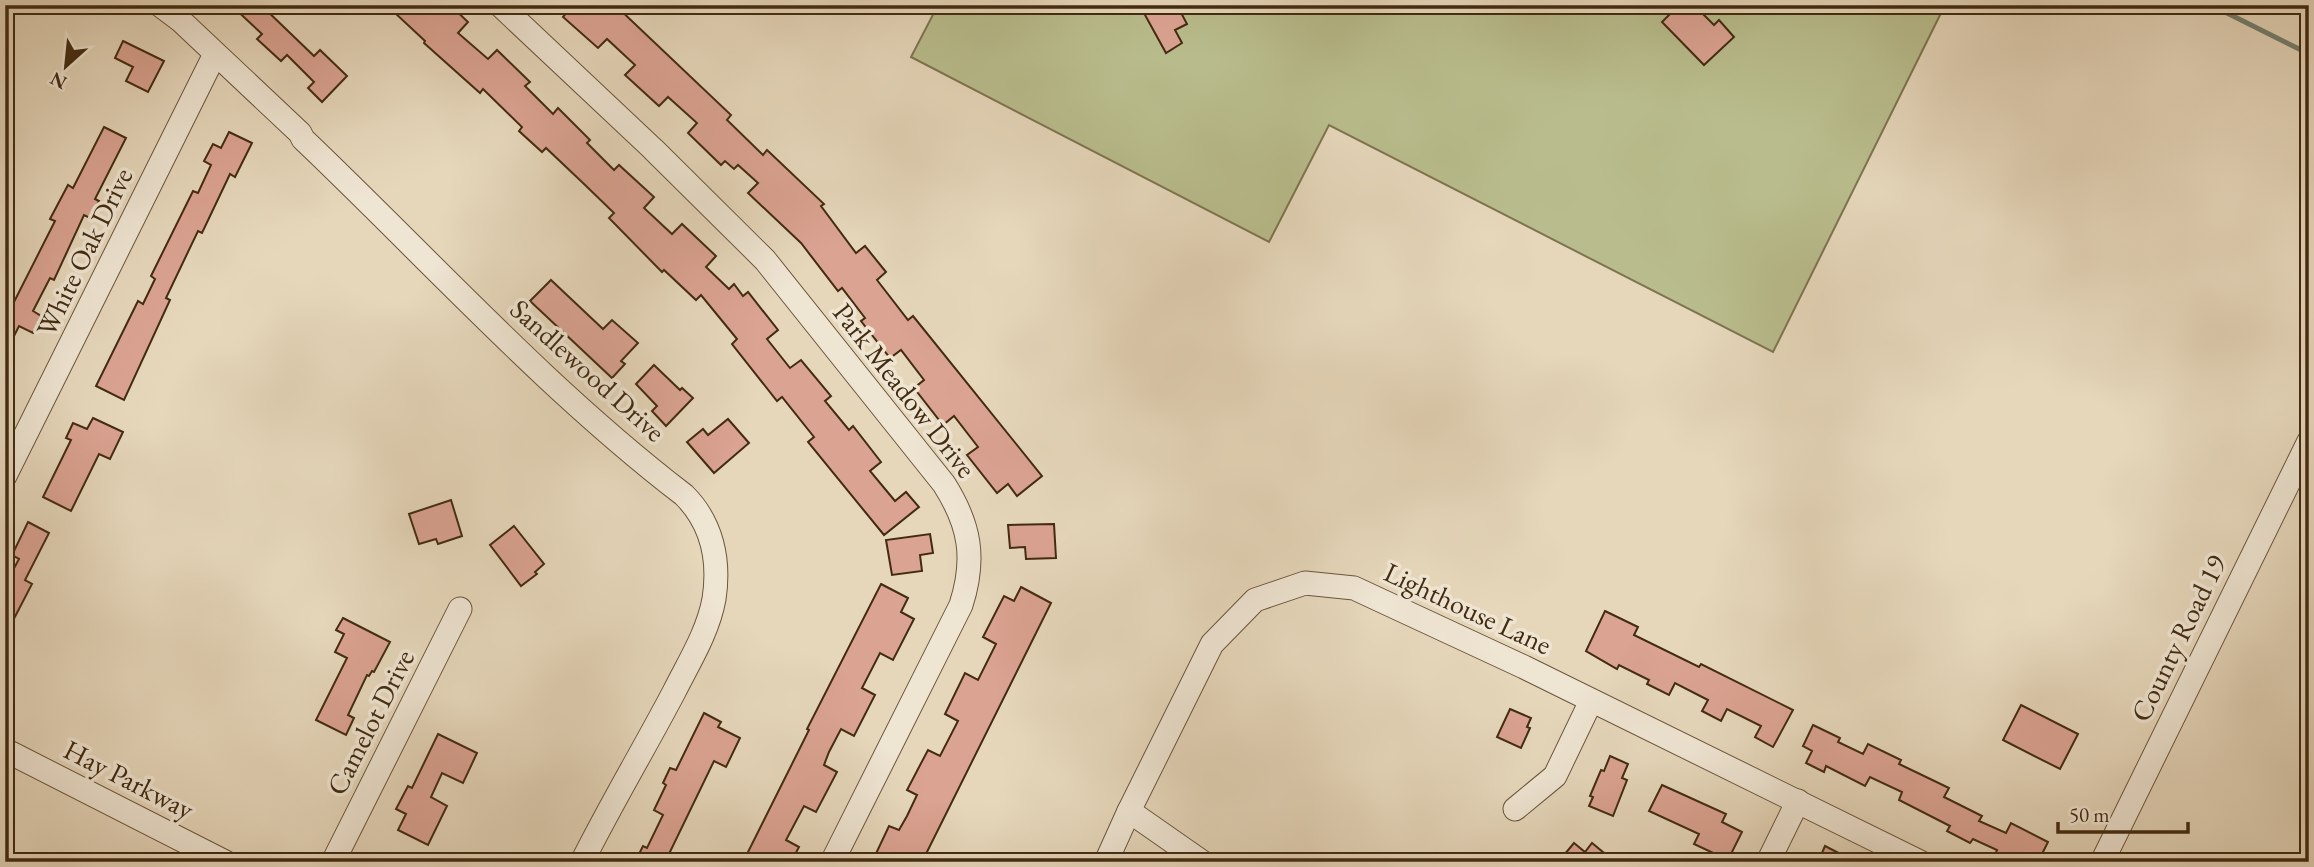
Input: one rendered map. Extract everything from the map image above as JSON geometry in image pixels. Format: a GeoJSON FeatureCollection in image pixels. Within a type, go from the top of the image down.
{"type":"FeatureCollection","features":[{"type":"Feature","properties":{"kind":"street","name":"Sandlewood Drive"},"geometry":{"type":"LineString","coordinates":[[160,5],[180,20],[300,133],[303,139],[498,331],[614,437],[684,495],[701,514],[707,526],[715,554],[716,576],[705,631],[582,862]]}},
{"type":"Feature","properties":{"kind":"street","name":"Park Meadow Drive"},"geometry":{"type":"LineString","coordinates":[[500,5],[653,149],[765,260],[944,484],[955,502],[968,536],[970,567],[961,605],[832,862]]}},
{"type":"Feature","properties":{"kind":"street","name":"White Oak Drive"},"geometry":{"type":"LineString","coordinates":[[5,477],[215,54]]}},
{"type":"Feature","properties":{"kind":"street","name":"County Road 19"},"geometry":{"type":"LineString","coordinates":[[2102,862],[2309,441]]}},
{"type":"Feature","properties":{"kind":"street","name":"Lighthouse Lane"},"geometry":{"type":"LineString","coordinates":[[1107,862],[1129,811],[1212,644],[1255,600],[1306,583],[1354,587],[1524,667],[1920,862]]}},
{"type":"Feature","properties":{"kind":"street","name":"Camelot Drive"},"geometry":{"type":"LineString","coordinates":[[333,862],[460,609]]}},
{"type":"Feature","properties":{"kind":"street"},"geometry":{"type":"LineString","coordinates":[[1515,809],[1555,776],[1591,701]]}},
{"type":"Feature","properties":{"kind":"street","name":"Hay Parkway"},"geometry":{"type":"LineString","coordinates":[[5,750],[225,862]]}},
{"type":"Feature","properties":{"kind":"street"},"geometry":{"type":"LineString","coordinates":[[1768,862],[1798,802]]}},
{"type":"Feature","properties":{"kind":"street"},"geometry":{"type":"LineString","coordinates":[[1129,811],[1202,862]]}},
{"type":"Feature","properties":{"kind":"green space"},"geometry":{"type":"Polygon","coordinates":[[[938,5],[1945,5],[1773,352],[1329,125],[1269,242],[911,57],[938,5]]]}},
{"type":"Feature","properties":{"kind":"building"},"geometry":{"type":"Polygon","coordinates":[[[231,5],[261,5],[314,56],[320,50],[347,76],[322,102],[308,88],[314,82],[287,55],[281,61],[257,39],[262,34],[231,5]]]}},
{"type":"Feature","properties":{"kind":"building"},"geometry":{"type":"Polygon","coordinates":[[[402,5],[450,5],[468,22],[458,33],[488,59],[497,50],[530,82],[525,86],[553,114],[558,108],[590,140],[587,143],[614,170],[619,165],[654,197],[644,208],[672,234],[682,224],[716,256],[706,267],[729,289],[734,284],[743,296],[748,292],[778,330],[767,339],[790,368],[801,360],[831,396],[825,401],[849,430],[853,426],[881,462],[870,471],[895,501],[906,492],[919,507],[884,535],[808,442],[814,437],[782,397],[777,401],[732,344],[737,339],[701,295],[696,300],[664,270],[662,272],[609,218],[614,213],[583,183],[546,148],[542,152],[519,131],[522,127],[483,89],[480,93],[424,43],[425,41],[395,13],[402,5]]]}},
{"type":"Feature","properties":{"kind":"building"},"geometry":{"type":"Polygon","coordinates":[[[560,5],[615,5],[731,115],[727,120],[763,155],[767,150],[824,204],[821,206],[856,253],[865,246],[886,272],[877,280],[908,320],[913,316],[1042,476],[1017,496],[1008,484],[997,493],[967,455],[978,447],[954,416],[943,425],[914,388],[924,380],[901,350],[890,358],[861,321],[865,318],[842,288],[838,291],[801,243],[748,193],[758,183],[738,165],[734,169],[725,161],[721,165],[688,133],[697,123],[668,97],[659,106],[625,75],[635,65],[607,39],[598,48],[563,17],[567,12],[560,5]]]}},
{"type":"Feature","properties":{"kind":"building"},"geometry":{"type":"Polygon","coordinates":[[[1163,5],[1177,5],[1187,24],[1175,30],[1182,43],[1166,53],[1145,15],[1163,5]]]}},
{"type":"Feature","properties":{"kind":"building"},"geometry":{"type":"Polygon","coordinates":[[[1679,5],[1694,5],[1714,25],[1719,20],[1734,37],[1704,65],[1662,22],[1679,5]]]}},
{"type":"Feature","properties":{"kind":"building"},"geometry":{"type":"Polygon","coordinates":[[[123,41],[164,61],[148,92],[126,81],[133,67],[115,58],[123,41]]]}},
{"type":"Feature","properties":{"kind":"building"},"geometry":{"type":"Polygon","coordinates":[[[104,127],[126,138],[95,199],[99,201],[90,218],[84,215],[54,280],[50,278],[33,311],[41,316],[33,333],[19,326],[5,354],[5,298],[14,302],[55,221],[50,219],[68,185],[73,188],[104,127]]]}},
{"type":"Feature","properties":{"kind":"building"},"geometry":{"type":"Polygon","coordinates":[[[229,132],[252,143],[235,177],[230,174],[202,233],[198,231],[166,298],[170,300],[124,400],[96,386],[138,301],[143,304],[155,279],[151,276],[193,191],[198,193],[211,165],[204,161],[213,144],[221,148],[229,132]]]}},
{"type":"Feature","properties":{"kind":"building"},"geometry":{"type":"Polygon","coordinates":[[[551,280],[603,329],[612,320],[638,343],[621,361],[625,364],[612,378],[530,301],[551,280]]]}},
{"type":"Feature","properties":{"kind":"building"},"geometry":{"type":"Polygon","coordinates":[[[654,365],[680,390],[682,388],[693,398],[666,426],[652,411],[657,406],[636,384],[654,365]]]}},
{"type":"Feature","properties":{"kind":"building"},"geometry":{"type":"Polygon","coordinates":[[[93,418],[123,432],[110,459],[99,454],[71,511],[43,497],[71,440],[66,438],[73,423],[87,429],[93,418]]]}},
{"type":"Feature","properties":{"kind":"building"},"geometry":{"type":"Polygon","coordinates":[[[728,419],[749,443],[714,473],[687,442],[703,429],[708,435],[728,419]]]}},
{"type":"Feature","properties":{"kind":"building"},"geometry":{"type":"Polygon","coordinates":[[[451,500],[462,536],[438,544],[436,539],[419,544],[409,514],[451,500]]]}},
{"type":"Feature","properties":{"kind":"building"},"geometry":{"type":"Polygon","coordinates":[[[28,522],[49,533],[25,580],[32,584],[5,636],[5,585],[19,559],[12,555],[28,522]]]}},
{"type":"Feature","properties":{"kind":"building"},"geometry":{"type":"Polygon","coordinates":[[[1054,524],[1056,558],[1026,559],[1025,547],[1010,548],[1008,525],[1054,524]]]}},
{"type":"Feature","properties":{"kind":"building"},"geometry":{"type":"Polygon","coordinates":[[[514,526],[544,564],[535,572],[537,574],[521,586],[490,545],[514,526]]]}},
{"type":"Feature","properties":{"kind":"building"},"geometry":{"type":"Polygon","coordinates":[[[930,534],[933,553],[920,555],[922,571],[892,575],[886,540],[930,534]]]}},
{"type":"Feature","properties":{"kind":"building"},"geometry":{"type":"Polygon","coordinates":[[[881,584],[908,598],[901,612],[914,619],[893,660],[880,653],[862,688],[875,695],[854,736],[841,729],[829,752],[824,765],[837,772],[816,812],[804,806],[786,840],[799,847],[791,862],[743,862],[809,730],[807,729],[881,584]]]}},
{"type":"Feature","properties":{"kind":"building"},"geometry":{"type":"Polygon","coordinates":[[[1021,587],[1051,603],[922,862],[872,862],[889,826],[899,830],[907,816],[917,795],[907,790],[928,750],[940,756],[958,721],[945,714],[965,673],[978,680],[996,644],[983,637],[1004,596],[1014,601],[1021,587]]]}},
{"type":"Feature","properties":{"kind":"building"},"geometry":{"type":"Polygon","coordinates":[[[1605,611],[1638,627],[1634,635],[1699,667],[1701,664],[1793,710],[1773,747],[1755,737],[1761,726],[1727,709],[1721,721],[1702,711],[1708,700],[1675,683],[1669,695],[1647,684],[1649,680],[1619,665],[1617,669],[1586,651],[1605,611]]]}},
{"type":"Feature","properties":{"kind":"building"},"geometry":{"type":"Polygon","coordinates":[[[343,618],[390,642],[374,672],[367,675],[348,715],[354,718],[346,735],[316,720],[347,658],[335,652],[344,634],[336,630],[343,618]]]}},
{"type":"Feature","properties":{"kind":"building"},"geometry":{"type":"Polygon","coordinates":[[[2021,705],[2078,734],[2060,769],[2003,740],[2021,705]]]}},
{"type":"Feature","properties":{"kind":"building"},"geometry":{"type":"Polygon","coordinates":[[[1510,709],[1531,718],[1527,727],[1530,728],[1521,748],[1497,737],[1510,709]]]}},
{"type":"Feature","properties":{"kind":"building"},"geometry":{"type":"Polygon","coordinates":[[[704,713],[721,722],[718,727],[740,738],[726,767],[714,761],[667,858],[675,862],[635,862],[643,846],[647,848],[663,815],[654,810],[666,785],[663,783],[670,768],[676,770],[704,713]]]}},
{"type":"Feature","properties":{"kind":"building"},"geometry":{"type":"Polygon","coordinates":[[[1813,725],[1840,738],[1838,742],[1863,754],[1868,744],[1901,760],[1899,764],[1949,788],[1944,797],[1982,816],[1979,821],[2006,833],[2011,823],[2048,842],[2038,862],[2026,862],[2017,857],[2014,862],[2010,862],[1995,855],[1997,850],[1973,839],[1970,843],[1947,831],[1950,826],[1899,800],[1902,792],[1870,777],[1865,786],[1826,766],[1824,772],[1806,763],[1812,751],[1803,746],[1813,725]]]}},
{"type":"Feature","properties":{"kind":"building"},"geometry":{"type":"Polygon","coordinates":[[[438,734],[477,753],[463,783],[442,773],[431,797],[447,806],[428,845],[398,830],[406,814],[396,809],[408,786],[412,788],[438,734]]]}},
{"type":"Feature","properties":{"kind":"building"},"geometry":{"type":"Polygon","coordinates":[[[1610,756],[1628,764],[1622,778],[1627,780],[1613,816],[1589,806],[1593,797],[1590,796],[1610,756]]]}},
{"type":"Feature","properties":{"kind":"building"},"geometry":{"type":"Polygon","coordinates":[[[1662,785],[1726,814],[1722,822],[1742,832],[1728,860],[1694,844],[1699,834],[1649,811],[1662,785]]]}},
{"type":"Feature","properties":{"kind":"building"},"geometry":{"type":"Polygon","coordinates":[[[1574,843],[1585,852],[1592,843],[1615,862],[1571,862],[1564,855],[1574,843]]]}},
{"type":"Feature","properties":{"kind":"building"},"geometry":{"type":"Polygon","coordinates":[[[1825,846],[1856,862],[1818,862],[1825,846]]]}},
{"type":"Feature","properties":{"kind":"waterway"},"geometry":{"type":"LineString","coordinates":[[2211,5],[2309,54]]}}]}
